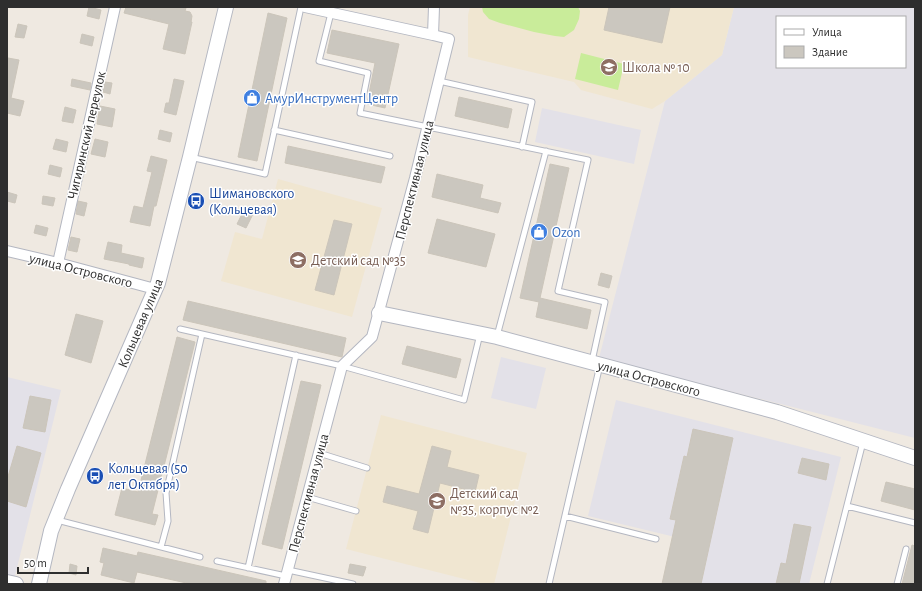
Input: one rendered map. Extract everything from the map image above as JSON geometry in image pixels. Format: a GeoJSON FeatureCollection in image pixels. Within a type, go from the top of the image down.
{"type":"FeatureCollection","features":[{"type":"Feature","properties":{"kind":"street","name":"Чигиринский переулок"},"geometry":{"type":"LineString","coordinates":[[58,264],[115,7]]}},
{"type":"Feature","properties":{"kind":"street","name":"Кольцевая улица"},"geometry":{"type":"LineString","coordinates":[[39,584],[50,532],[76,469],[158,283],[226,7]]}},
{"type":"Feature","properties":{"kind":"street"},"geometry":{"type":"LineString","coordinates":[[305,7],[433,36],[434,7]]}},
{"type":"Feature","properties":{"kind":"street","name":"Перспективная улица"},"geometry":{"type":"LineString","coordinates":[[286,577],[342,366],[372,337],[379,313],[428,128],[449,39],[433,36]]}},
{"type":"Feature","properties":{"kind":"street","name":"улица Островского"},"geometry":{"type":"LineString","coordinates":[[7,251],[155,289]]}},
{"type":"Feature","properties":{"kind":"street","name":"улица Островского"},"geometry":{"type":"LineString","coordinates":[[379,313],[481,333],[596,363],[777,412],[915,458]]}},
{"type":"Feature","properties":{"kind":"street"},"geometry":{"type":"LineString","coordinates":[[7,582],[16,584]]}},
{"type":"Feature","properties":{"kind":"lane"},"geometry":{"type":"LineString","coordinates":[[190,157],[265,174],[301,7]]}},
{"type":"Feature","properties":{"kind":"lane"},"geometry":{"type":"LineString","coordinates":[[331,13],[319,60],[368,73],[360,113],[588,160],[558,291],[605,302],[596,363],[565,516],[549,584]]}},
{"type":"Feature","properties":{"kind":"lane"},"geometry":{"type":"LineString","coordinates":[[439,80],[532,102],[522,147]]}},
{"type":"Feature","properties":{"kind":"lane"},"geometry":{"type":"LineString","coordinates":[[274,130],[390,156]]}},
{"type":"Feature","properties":{"kind":"lane"},"geometry":{"type":"LineString","coordinates":[[497,337],[546,151]]}},
{"type":"Feature","properties":{"kind":"lane"},"geometry":{"type":"LineString","coordinates":[[180,329],[342,366],[464,400],[481,333]]}},
{"type":"Feature","properties":{"kind":"lane"},"geometry":{"type":"LineString","coordinates":[[161,547],[168,521],[166,493],[202,334]]}},
{"type":"Feature","properties":{"kind":"lane"},"geometry":{"type":"LineString","coordinates":[[248,568],[296,355]]}},
{"type":"Feature","properties":{"kind":"lane"},"geometry":{"type":"LineString","coordinates":[[827,584],[863,441]]}},
{"type":"Feature","properties":{"kind":"lane"},"geometry":{"type":"LineString","coordinates":[[319,453],[367,468]]}},
{"type":"Feature","properties":{"kind":"lane"},"geometry":{"type":"LineString","coordinates":[[307,497],[356,511]]}},
{"type":"Feature","properties":{"kind":"lane"},"geometry":{"type":"LineString","coordinates":[[847,506],[915,523]]}},
{"type":"Feature","properties":{"kind":"lane"},"geometry":{"type":"LineString","coordinates":[[565,516],[656,539]]}},
{"type":"Feature","properties":{"kind":"lane"},"geometry":{"type":"LineString","coordinates":[[56,520],[200,557]]}},
{"type":"Feature","properties":{"kind":"lane"},"geometry":{"type":"LineString","coordinates":[[897,584],[906,549]]}},
{"type":"Feature","properties":{"kind":"lane"},"geometry":{"type":"LineString","coordinates":[[217,560],[286,577],[353,584]]}},
{"type":"Feature","properties":{"kind":"shaded area","name":"Школа № 10"},"geometry":{"type":"Polygon","coordinates":[[[470,7],[734,7],[722,55],[665,101],[652,109],[581,90],[574,82],[468,57],[468,15],[470,7]]]}},
{"type":"Feature","properties":{"kind":"shaded area"},"geometry":{"type":"Polygon","coordinates":[[[734,7],[915,7],[915,438],[599,358],[665,101],[722,55],[734,7]]]}},
{"type":"Feature","properties":{"kind":"shaded area"},"geometry":{"type":"Polygon","coordinates":[[[542,108],[641,130],[634,164],[535,142],[542,108]]]}},
{"type":"Feature","properties":{"kind":"shaded area","name":"Детский сад №35"},"geometry":{"type":"Polygon","coordinates":[[[278,179],[382,208],[352,317],[221,281],[235,232],[262,239],[278,179]]]}},
{"type":"Feature","properties":{"kind":"shaded area"},"geometry":{"type":"Polygon","coordinates":[[[501,357],[546,368],[536,409],[491,398],[501,357]]]}},
{"type":"Feature","properties":{"kind":"shaded area"},"geometry":{"type":"Polygon","coordinates":[[[7,377],[61,390],[13,584],[7,584],[7,377]]]}},
{"type":"Feature","properties":{"kind":"shaded area"},"geometry":{"type":"Polygon","coordinates":[[[616,400],[841,457],[809,584],[663,584],[675,537],[588,516],[616,400]]]}},
{"type":"Feature","properties":{"kind":"shaded area","name":"Детский сад №35, корпус №2"},"geometry":{"type":"Polygon","coordinates":[[[381,415],[527,453],[494,584],[484,584],[346,549],[381,415]]]}},
{"type":"Feature","properties":{"kind":"green space"},"geometry":{"type":"Polygon","coordinates":[[[482,7],[578,7],[580,11],[579,19],[574,30],[564,37],[534,32],[489,19],[483,12],[482,7]]]}},
{"type":"Feature","properties":{"kind":"green space"},"geometry":{"type":"Polygon","coordinates":[[[581,53],[624,64],[618,90],[575,79],[581,53]]]}},
{"type":"Feature","properties":{"kind":"building"},"geometry":{"type":"Polygon","coordinates":[[[89,7],[101,10],[99,19],[87,16],[89,7]]]}},
{"type":"Feature","properties":{"kind":"building"},"geometry":{"type":"Polygon","coordinates":[[[126,7],[186,8],[185,11],[190,12],[192,16],[192,22],[185,54],[163,49],[169,24],[124,13],[126,7]]]}},
{"type":"Feature","properties":{"kind":"building"},"geometry":{"type":"Polygon","coordinates":[[[609,7],[670,7],[662,43],[604,30],[609,7]]]}},
{"type":"Feature","properties":{"kind":"building"},"geometry":{"type":"Polygon","coordinates":[[[268,13],[287,18],[257,161],[238,157],[268,13]]]}},
{"type":"Feature","properties":{"kind":"building"},"geometry":{"type":"Polygon","coordinates":[[[18,24],[27,26],[24,38],[15,37],[18,24]]]}},
{"type":"Feature","properties":{"kind":"building"},"geometry":{"type":"Polygon","coordinates":[[[332,30],[399,44],[385,108],[367,104],[375,63],[327,53],[332,30]]]}},
{"type":"Feature","properties":{"kind":"building"},"geometry":{"type":"Polygon","coordinates":[[[82,34],[94,37],[92,46],[80,43],[82,34]]]}},
{"type":"Feature","properties":{"kind":"building"},"geometry":{"type":"Polygon","coordinates":[[[8,58],[19,60],[11,98],[24,101],[20,116],[7,113],[8,58]]]}},
{"type":"Feature","properties":{"kind":"building"},"geometry":{"type":"Polygon","coordinates":[[[72,79],[91,83],[90,90],[71,86],[72,79]]]}},
{"type":"Feature","properties":{"kind":"building"},"geometry":{"type":"Polygon","coordinates":[[[174,79],[184,81],[176,115],[164,112],[166,103],[169,103],[174,79]]]}},
{"type":"Feature","properties":{"kind":"building"},"geometry":{"type":"Polygon","coordinates":[[[105,82],[112,83],[110,94],[103,92],[105,82]]]}},
{"type":"Feature","properties":{"kind":"building"},"geometry":{"type":"Polygon","coordinates":[[[459,97],[512,109],[508,128],[455,116],[459,97]]]}},
{"type":"Feature","properties":{"kind":"building"},"geometry":{"type":"Polygon","coordinates":[[[100,106],[115,109],[112,127],[97,124],[100,106]]]}},
{"type":"Feature","properties":{"kind":"building"},"geometry":{"type":"Polygon","coordinates":[[[65,107],[76,110],[73,123],[62,121],[65,107]]]}},
{"type":"Feature","properties":{"kind":"building"},"geometry":{"type":"Polygon","coordinates":[[[160,130],[172,133],[170,142],[158,139],[160,130]]]}},
{"type":"Feature","properties":{"kind":"building"},"geometry":{"type":"Polygon","coordinates":[[[56,139],[68,142],[66,152],[53,149],[56,139]]]}},
{"type":"Feature","properties":{"kind":"building"},"geometry":{"type":"Polygon","coordinates":[[[95,139],[108,142],[105,157],[91,154],[95,139]]]}},
{"type":"Feature","properties":{"kind":"building"},"geometry":{"type":"Polygon","coordinates":[[[288,146],[385,167],[381,183],[285,163],[288,146]]]}},
{"type":"Feature","properties":{"kind":"building"},"geometry":{"type":"Polygon","coordinates":[[[151,156],[167,160],[150,226],[130,222],[134,206],[143,208],[152,172],[147,171],[151,156]]]}},
{"type":"Feature","properties":{"kind":"building"},"geometry":{"type":"Polygon","coordinates":[[[550,164],[569,168],[540,298],[591,310],[587,329],[536,317],[539,302],[520,298],[550,164]]]}},
{"type":"Feature","properties":{"kind":"building"},"geometry":{"type":"Polygon","coordinates":[[[50,165],[62,168],[60,177],[48,174],[50,165]]]}},
{"type":"Feature","properties":{"kind":"building"},"geometry":{"type":"Polygon","coordinates":[[[437,174],[483,185],[480,198],[501,203],[498,213],[432,197],[437,174]]]}},
{"type":"Feature","properties":{"kind":"building"},"geometry":{"type":"Polygon","coordinates":[[[7,192],[17,195],[15,203],[7,201],[7,192]]]}},
{"type":"Feature","properties":{"kind":"building"},"geometry":{"type":"Polygon","coordinates":[[[43,196],[55,198],[53,206],[42,204],[43,196]]]}},
{"type":"Feature","properties":{"kind":"building"},"geometry":{"type":"Polygon","coordinates":[[[78,201],[87,203],[84,216],[76,214],[78,201]]]}},
{"type":"Feature","properties":{"kind":"building"},"geometry":{"type":"Polygon","coordinates":[[[245,208],[254,212],[246,228],[237,224],[245,208]]]}},
{"type":"Feature","properties":{"kind":"building"},"geometry":{"type":"Polygon","coordinates":[[[437,219],[495,234],[486,267],[428,253],[437,219]]]}},
{"type":"Feature","properties":{"kind":"building"},"geometry":{"type":"Polygon","coordinates":[[[334,220],[352,224],[334,295],[315,290],[334,220]]]}},
{"type":"Feature","properties":{"kind":"building"},"geometry":{"type":"Polygon","coordinates":[[[36,225],[48,228],[46,236],[34,233],[36,225]]]}},
{"type":"Feature","properties":{"kind":"building"},"geometry":{"type":"Polygon","coordinates":[[[71,237],[80,239],[77,252],[68,250],[71,237]]]}},
{"type":"Feature","properties":{"kind":"building"},"geometry":{"type":"Polygon","coordinates":[[[108,242],[122,245],[121,253],[144,258],[142,268],[104,259],[108,242]]]}},
{"type":"Feature","properties":{"kind":"building"},"geometry":{"type":"Polygon","coordinates":[[[601,273],[612,276],[609,288],[598,285],[601,273]]]}},
{"type":"Feature","properties":{"kind":"building"},"geometry":{"type":"Polygon","coordinates":[[[188,301],[346,338],[342,357],[183,320],[188,301]]]}},
{"type":"Feature","properties":{"kind":"building"},"geometry":{"type":"Polygon","coordinates":[[[76,314],[103,321],[91,363],[65,355],[76,314]]]}},
{"type":"Feature","properties":{"kind":"building"},"geometry":{"type":"Polygon","coordinates":[[[177,337],[195,342],[152,514],[158,515],[155,525],[115,515],[122,488],[138,492],[177,337]]]}},
{"type":"Feature","properties":{"kind":"building"},"geometry":{"type":"Polygon","coordinates":[[[407,346],[461,359],[456,378],[402,364],[407,346]]]}},
{"type":"Feature","properties":{"kind":"building"},"geometry":{"type":"Polygon","coordinates":[[[301,381],[321,385],[282,549],[262,544],[301,381]]]}},
{"type":"Feature","properties":{"kind":"building"},"geometry":{"type":"Polygon","coordinates":[[[30,396],[51,400],[45,432],[23,428],[30,396]]]}},
{"type":"Feature","properties":{"kind":"building"},"geometry":{"type":"Polygon","coordinates":[[[693,429],[733,438],[701,584],[662,584],[676,520],[670,519],[684,456],[687,457],[693,429]]]}},
{"type":"Feature","properties":{"kind":"building"},"geometry":{"type":"Polygon","coordinates":[[[17,446],[41,453],[26,507],[7,501],[7,480],[17,446]]]}},
{"type":"Feature","properties":{"kind":"building"},"geometry":{"type":"Polygon","coordinates":[[[432,446],[451,451],[447,467],[479,475],[475,492],[440,483],[428,533],[413,529],[418,511],[383,502],[387,486],[419,494],[432,446]]]}},
{"type":"Feature","properties":{"kind":"building"},"geometry":{"type":"Polygon","coordinates":[[[802,458],[829,464],[826,480],[798,473],[802,458]]]}},
{"type":"Feature","properties":{"kind":"building"},"geometry":{"type":"Polygon","coordinates":[[[886,482],[915,489],[915,510],[881,501],[886,482]]]}},
{"type":"Feature","properties":{"kind":"building"},"geometry":{"type":"Polygon","coordinates":[[[794,524],[811,527],[799,584],[776,584],[781,563],[786,564],[794,524]]]}},
{"type":"Feature","properties":{"kind":"building"},"geometry":{"type":"Polygon","coordinates":[[[912,545],[915,546],[915,584],[902,584],[912,545]]]}},
{"type":"Feature","properties":{"kind":"building"},"geometry":{"type":"Polygon","coordinates":[[[103,548],[137,556],[138,552],[266,581],[266,584],[191,584],[137,572],[134,583],[101,575],[104,563],[100,562],[103,548]]]}},
{"type":"Feature","properties":{"kind":"building"},"geometry":{"type":"Polygon","coordinates":[[[70,564],[77,566],[76,575],[69,573],[70,564]]]}},
{"type":"Feature","properties":{"kind":"building"},"geometry":{"type":"Polygon","coordinates":[[[350,564],[366,567],[363,576],[348,573],[350,564]]]}},
{"type":"Feature","properties":{"kind":"place","name":"Школа № 10"},"geometry":{"type":"Point","coordinates":[609,67]}},
{"type":"Feature","properties":{"kind":"place","name":"АмурИнструментЦентр"},"geometry":{"type":"Point","coordinates":[252,98]}},
{"type":"Feature","properties":{"kind":"place","name":"Шимановского (Кольцевая)"},"geometry":{"type":"Point","coordinates":[196,201]}},
{"type":"Feature","properties":{"kind":"place","name":"Ozon"},"geometry":{"type":"Point","coordinates":[539,232]}},
{"type":"Feature","properties":{"kind":"place","name":"Детский сад №35"},"geometry":{"type":"Point","coordinates":[298,260]}},
{"type":"Feature","properties":{"kind":"place","name":"Кольцевая (50 лет Октября)"},"geometry":{"type":"Point","coordinates":[95,476]}},
{"type":"Feature","properties":{"kind":"place","name":"Детский сад №35, корпус №2"},"geometry":{"type":"Point","coordinates":[437,501]}}]}
